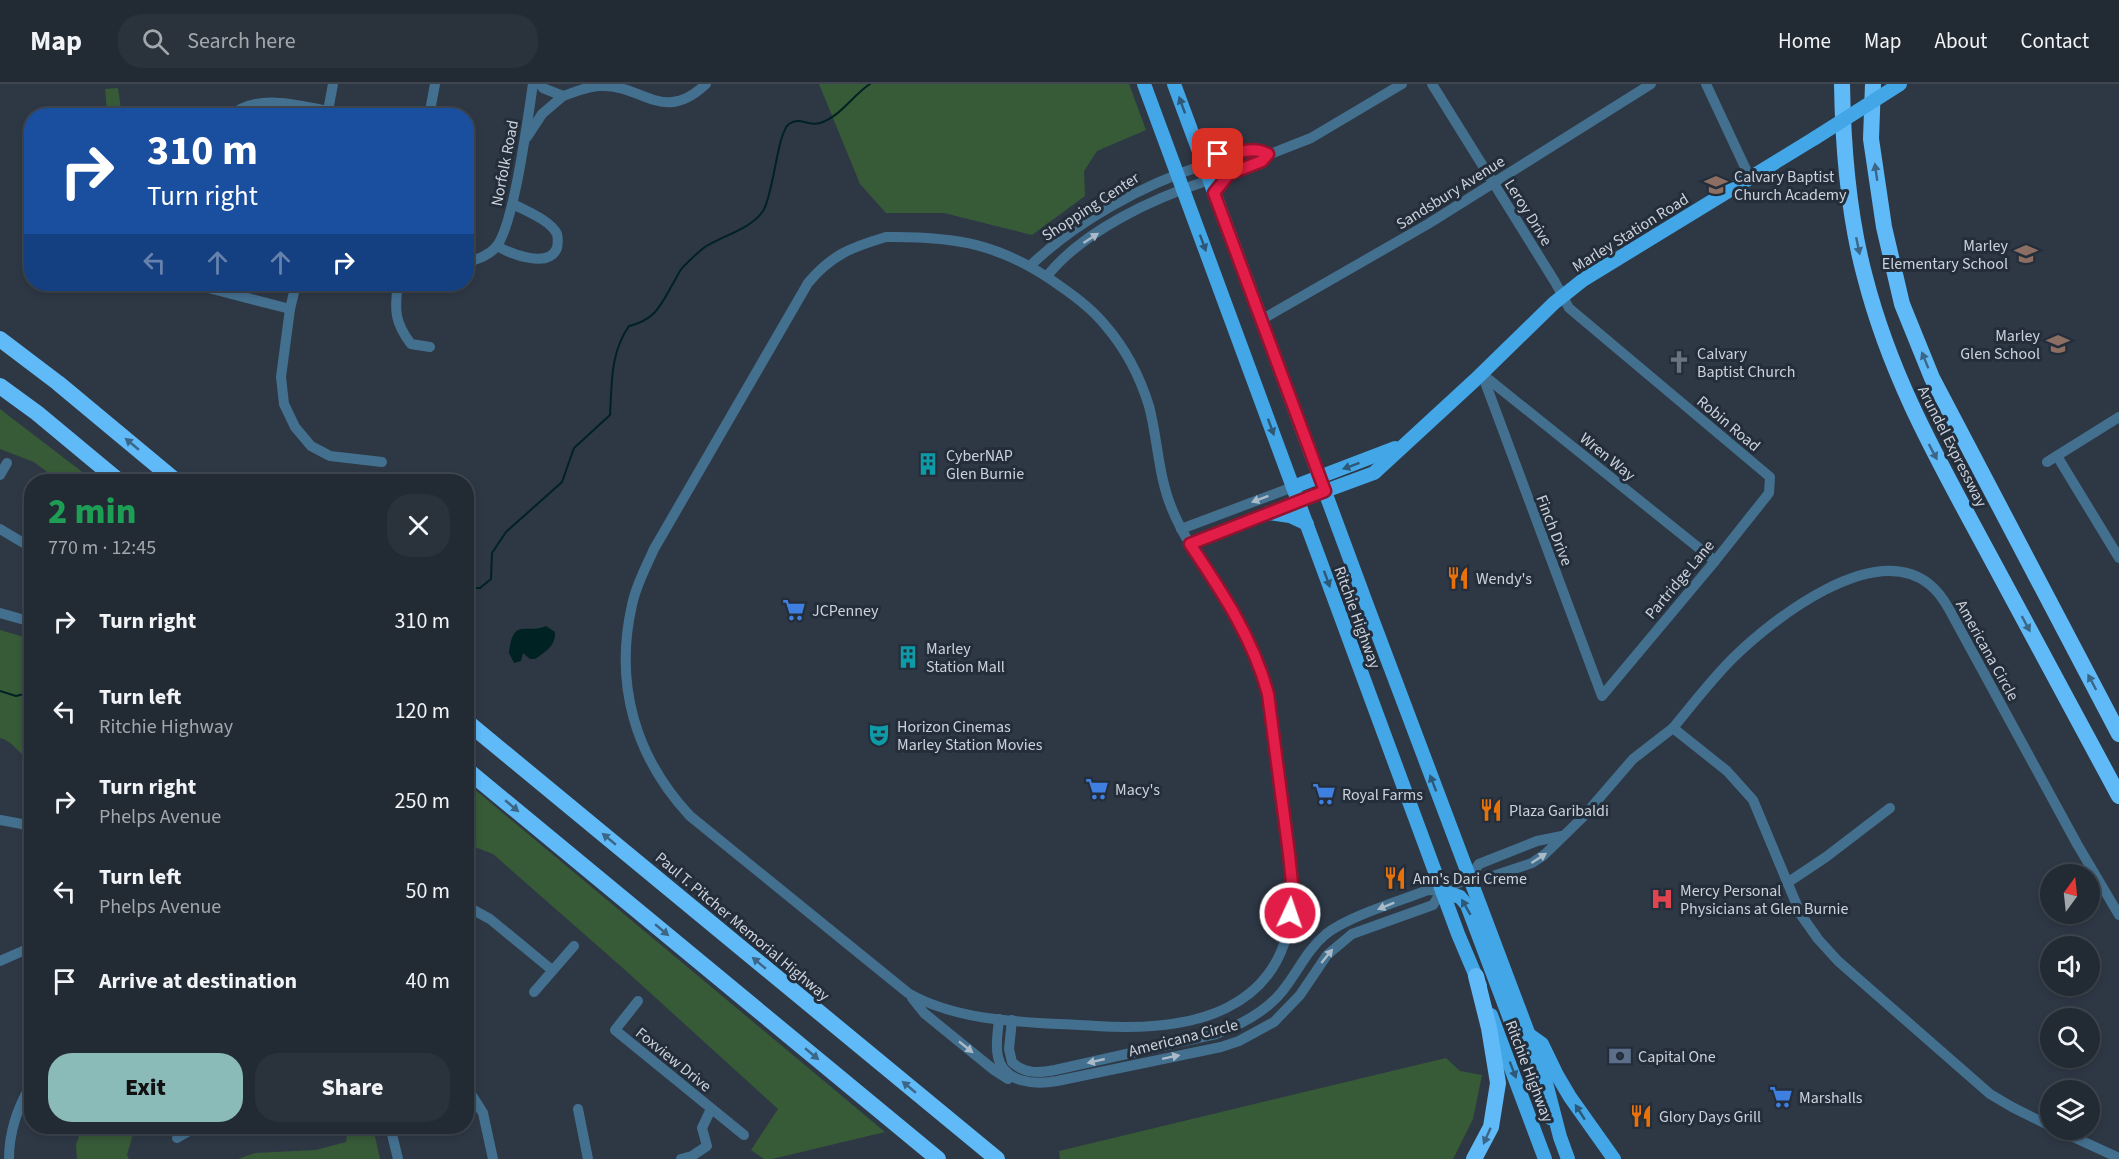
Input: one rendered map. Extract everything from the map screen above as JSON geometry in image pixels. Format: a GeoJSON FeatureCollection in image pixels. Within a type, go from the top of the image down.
{"type":"FeatureCollection","features":[{"type":"Feature","properties":{"kind":"highway","name":"Arundel Expressway"},"geometry":{"type":"LineString","coordinates":[[1842,84],[1845,152],[1854,226],[1865,277],[1897,376],[1931,448],[2119,796]]}},
{"type":"Feature","properties":{"kind":"highway","name":"Arundel Expressway"},"geometry":{"type":"LineString","coordinates":[[1873,84],[1871,139],[1884,227],[1902,304],[1932,378],[2119,734]]}},
{"type":"Feature","properties":{"kind":"highway"},"geometry":{"type":"LineString","coordinates":[[0,339],[58,383],[167,474]]}},
{"type":"Feature","properties":{"kind":"highway"},"geometry":{"type":"LineString","coordinates":[[0,386],[37,413],[110,474]]}},
{"type":"Feature","properties":{"kind":"highway"},"geometry":{"type":"LineString","coordinates":[[0,392],[37,413]]}},
{"type":"Feature","properties":{"kind":"highway","name":"Paul T. Pitcher Memorial Highway"},"geometry":{"type":"LineString","coordinates":[[474,728],[997,1159]]}},
{"type":"Feature","properties":{"kind":"highway"},"geometry":{"type":"LineString","coordinates":[[474,775],[938,1159]]}},
{"type":"Feature","properties":{"kind":"highway"},"geometry":{"type":"LineString","coordinates":[[1474,1159],[1491,1127],[1498,1083],[1489,1028],[1476,976]]}},
{"type":"Feature","properties":{"kind":"highway"},"geometry":{"type":"LineString","coordinates":[[954,1125],[1007,1159]]}},
{"type":"Feature","properties":{"kind":"main road","name":"Ritchie Highway"},"geometry":{"type":"LineString","coordinates":[[1144,84],[1442,891],[1518,1083],[1545,1159]]}},
{"type":"Feature","properties":{"kind":"main road","name":"Ritchie Highway"},"geometry":{"type":"LineString","coordinates":[[1174,84],[1544,1075],[1568,1159]]}},
{"type":"Feature","properties":{"kind":"main road","name":"Marley Station Road"},"geometry":{"type":"LineString","coordinates":[[1298,501],[1374,473],[1563,296],[1608,263],[1900,84]]}},
{"type":"Feature","properties":{"kind":"main road","name":"Marley Station Road"},"geometry":{"type":"LineString","coordinates":[[1293,487],[1405,444]]}},
{"type":"Feature","properties":{"kind":"main road"},"geometry":{"type":"LineString","coordinates":[[1268,513],[1290,516],[1307,524]]}},
{"type":"Feature","properties":{"kind":"main road"},"geometry":{"type":"LineString","coordinates":[[1442,891],[1460,897],[1467,905],[1540,1099],[1560,1137]]}},
{"type":"Feature","properties":{"kind":"main road"},"geometry":{"type":"LineString","coordinates":[[1528,1034],[1542,1044],[1570,1096],[1614,1159]]}},
{"type":"Feature","properties":{"kind":"street"},"geometry":{"type":"LineString","coordinates":[[329,108],[333,84]]}},
{"type":"Feature","properties":{"kind":"street"},"geometry":{"type":"LineString","coordinates":[[430,108],[435,84]]}},
{"type":"Feature","properties":{"kind":"street","name":"Norfolk Road"},"geometry":{"type":"LineString","coordinates":[[497,246],[513,204],[533,84]]}},
{"type":"Feature","properties":{"kind":"street"},"geometry":{"type":"LineString","coordinates":[[540,84],[543,88],[564,96]]}},
{"type":"Feature","properties":{"kind":"street"},"geometry":{"type":"LineString","coordinates":[[523,143],[542,114],[564,96],[579,90],[601,86],[622,89],[653,101],[674,103],[690,98],[706,84]]}},
{"type":"Feature","properties":{"kind":"street"},"geometry":{"type":"LineString","coordinates":[[1212,186],[1229,174],[1262,161],[1268,154],[1320,133],[1402,84]]}},
{"type":"Feature","properties":{"kind":"street","name":"Leroy Drive"},"geometry":{"type":"LineString","coordinates":[[1432,84],[1563,296]]}},
{"type":"Feature","properties":{"kind":"street","name":"Sandsbury Avenue"},"geometry":{"type":"LineString","coordinates":[[1261,320],[1380,253],[1651,84]]}},
{"type":"Feature","properties":{"kind":"street"},"geometry":{"type":"LineString","coordinates":[[1706,84],[1750,178]]}},
{"type":"Feature","properties":{"kind":"street"},"geometry":{"type":"LineString","coordinates":[[244,108],[249,105],[274,102],[303,108]]}},
{"type":"Feature","properties":{"kind":"street"},"geometry":{"type":"LineString","coordinates":[[1198,150],[1223,155],[1236,151],[1253,150],[1268,154]]}},
{"type":"Feature","properties":{"kind":"street","name":"Shopping Center"},"geometry":{"type":"LineString","coordinates":[[1030,266],[1062,239],[1129,196],[1177,173],[1204,165]]}},
{"type":"Feature","properties":{"kind":"street","name":"Shopping Center"},"geometry":{"type":"LineString","coordinates":[[1047,276],[1068,253],[1153,201],[1183,189],[1212,186]]}},
{"type":"Feature","properties":{"kind":"street"},"geometry":{"type":"LineString","coordinates":[[474,260],[485,256],[497,246],[509,253],[535,259],[546,258],[554,254],[558,245],[557,234],[549,225],[513,204]]}},
{"type":"Feature","properties":{"kind":"street"},"geometry":{"type":"LineString","coordinates":[[886,237],[931,237],[976,244],[1001,252],[1047,276],[1104,323],[1132,363],[1149,407],[1162,479],[1181,529],[1235,613],[1258,661],[1268,694],[1292,883],[1289,921],[1284,939],[1270,970],[1256,988],[1235,1005],[1202,1018],[1143,1028],[999,1019],[951,1012],[924,1002],[909,993],[690,816],[668,789],[646,753],[627,689],[628,627],[639,584],[654,549],[798,298],[821,267],[838,254],[886,237]]}},
{"type":"Feature","properties":{"kind":"street"},"geometry":{"type":"LineString","coordinates":[[220,291],[290,309]]}},
{"type":"Feature","properties":{"kind":"street"},"geometry":{"type":"LineString","coordinates":[[294,291],[281,377],[284,404],[295,427],[311,446],[330,456],[382,462]]}},
{"type":"Feature","properties":{"kind":"street"},"geometry":{"type":"LineString","coordinates":[[398,291],[396,316],[401,330],[411,344],[430,346]]}},
{"type":"Feature","properties":{"kind":"street","name":"Robin Road"},"geometry":{"type":"LineString","coordinates":[[1563,296],[1569,308],[1770,477]]}},
{"type":"Feature","properties":{"kind":"street","name":"Wren Way"},"geometry":{"type":"LineString","coordinates":[[1482,374],[1715,561]]}},
{"type":"Feature","properties":{"kind":"street","name":"Finch Drive"},"geometry":{"type":"LineString","coordinates":[[1482,374],[1602,696]]}},
{"type":"Feature","properties":{"kind":"street"},"geometry":{"type":"LineString","coordinates":[[2119,417],[2052,459],[2119,558]]}},
{"type":"Feature","properties":{"kind":"street"},"geometry":{"type":"LineString","coordinates":[[0,475],[7,463]]}},
{"type":"Feature","properties":{"kind":"street","name":"Partridge Lane"},"geometry":{"type":"LineString","coordinates":[[1602,696],[1769,493],[1770,477]]}},
{"type":"Feature","properties":{"kind":"street"},"geometry":{"type":"LineString","coordinates":[[1181,529],[1293,487]]}},
{"type":"Feature","properties":{"kind":"street"},"geometry":{"type":"LineString","coordinates":[[1190,544],[1298,501]]}},
{"type":"Feature","properties":{"kind":"street"},"geometry":{"type":"LineString","coordinates":[[0,529],[24,543]]}},
{"type":"Feature","properties":{"kind":"street","name":"Americana Circle"},"geometry":{"type":"LineString","coordinates":[[1469,878],[1484,879],[1532,863],[1544,855],[1582,818],[1633,759],[1673,728],[1733,658],[1776,622],[1844,581],[1867,573],[1896,572],[1922,580],[1936,591],[1950,609],[2077,844],[2119,915]]}},
{"type":"Feature","properties":{"kind":"street"},"geometry":{"type":"LineString","coordinates":[[0,613],[24,620]]}},
{"type":"Feature","properties":{"kind":"street"},"geometry":{"type":"LineString","coordinates":[[1673,728],[1716,761],[1747,791],[1759,811],[1787,883],[1805,921],[1838,961],[1990,1094],[2040,1121]]}},
{"type":"Feature","properties":{"kind":"street"},"geometry":{"type":"LineString","coordinates":[[1787,883],[1826,857],[1890,808]]}},
{"type":"Feature","properties":{"kind":"street"},"geometry":{"type":"LineString","coordinates":[[0,820],[24,825]]}},
{"type":"Feature","properties":{"kind":"street","name":"Americana Circle"},"geometry":{"type":"LineString","coordinates":[[1033,1084],[1057,1082],[1221,1047],[1249,1036],[1274,1022],[1288,1009],[1327,955],[1338,943],[1352,934],[1433,904],[1442,891],[1469,878],[1479,864],[1536,841],[1562,836]]}},
{"type":"Feature","properties":{"kind":"street","name":"Americana Circle"},"geometry":{"type":"LineString","coordinates":[[1012,1020],[1009,1049],[1012,1062],[1025,1071],[1034,1072],[1055,1070],[1216,1034],[1249,1020],[1274,1000],[1286,987],[1308,952],[1327,933],[1344,923],[1428,890],[1442,891]]}},
{"type":"Feature","properties":{"kind":"street"},"geometry":{"type":"LineString","coordinates":[[474,910],[490,919],[552,970]]}},
{"type":"Feature","properties":{"kind":"street"},"geometry":{"type":"LineString","coordinates":[[534,992],[574,946]]}},
{"type":"Feature","properties":{"kind":"street"},"geometry":{"type":"LineString","coordinates":[[0,961],[24,950]]}},
{"type":"Feature","properties":{"kind":"street"},"geometry":{"type":"LineString","coordinates":[[909,993],[924,1013],[994,1070],[1016,1082],[1033,1084]]}},
{"type":"Feature","properties":{"kind":"street","name":"Foxview Drive"},"geometry":{"type":"LineString","coordinates":[[638,1001],[615,1029],[744,1135]]}},
{"type":"Feature","properties":{"kind":"street"},"geometry":{"type":"LineString","coordinates":[[999,1019],[997,1054],[1000,1062],[1011,1076],[1033,1084]]}},
{"type":"Feature","properties":{"kind":"street"},"geometry":{"type":"LineString","coordinates":[[9,1159],[18,1108],[24,1097]]}},
{"type":"Feature","properties":{"kind":"street"},"geometry":{"type":"LineString","coordinates":[[474,1099],[483,1113],[493,1159]]}},
{"type":"Feature","properties":{"kind":"street"},"geometry":{"type":"LineString","coordinates":[[578,1109],[588,1159]]}},
{"type":"Feature","properties":{"kind":"street"},"geometry":{"type":"LineString","coordinates":[[681,1159],[692,1156],[707,1146],[702,1128],[711,1109]]}},
{"type":"Feature","properties":{"kind":"street"},"geometry":{"type":"LineString","coordinates":[[177,1138],[184,1134]]}},
{"type":"Feature","properties":{"kind":"street"},"geometry":{"type":"LineString","coordinates":[[392,1134],[398,1159]]}},
{"type":"Feature","properties":{"kind":"street"},"geometry":{"type":"LineString","coordinates":[[2080,1140],[2119,1158]]}},
{"type":"Feature","properties":{"kind":"green space"},"geometry":{"type":"Polygon","coordinates":[[[819,84],[1129,84],[1146,130],[1097,151],[1084,171],[1085,196],[1032,235],[944,213],[886,213],[860,184],[819,84]]]}},
{"type":"Feature","properties":{"kind":"green space"},"geometry":{"type":"Polygon","coordinates":[[[118,88],[121,108],[107,108],[105,89],[118,88]]]}},
{"type":"Feature","properties":{"kind":"green space"},"geometry":{"type":"Polygon","coordinates":[[[0,409],[85,474],[50,474],[34,462],[0,449],[0,409]]]}},
{"type":"Feature","properties":{"kind":"green space"},"geometry":{"type":"Polygon","coordinates":[[[0,630],[24,637],[24,756],[9,742],[0,738],[0,630]]]}},
{"type":"Feature","properties":{"kind":"green space"},"geometry":{"type":"Polygon","coordinates":[[[474,789],[885,1132],[772,1159],[764,1159],[751,1150],[778,1109],[493,854],[474,847],[474,789]]]}},
{"type":"Feature","properties":{"kind":"green space"},"geometry":{"type":"Polygon","coordinates":[[[1446,1058],[1460,1071],[1482,1075],[1473,1119],[1453,1159],[1060,1159],[1059,1151],[1446,1058]]]}},
{"type":"Feature","properties":{"kind":"green space"},"geometry":{"type":"Polygon","coordinates":[[[80,1134],[133,1134],[127,1155],[129,1159],[77,1159],[76,1145],[80,1134]]]}},
{"type":"Feature","properties":{"kind":"green space"},"geometry":{"type":"Polygon","coordinates":[[[347,1134],[375,1134],[380,1159],[238,1159],[255,1153],[316,1150],[346,1142],[347,1134]]]}},
{"type":"Feature","properties":{"kind":"shaded area"},"geometry":{"type":"Polygon","coordinates":[[[546,626],[555,632],[554,641],[549,648],[535,659],[530,659],[523,653],[521,661],[514,663],[509,653],[514,634],[522,629],[546,626]]]}},
{"type":"Feature","properties":{"kind":"waterway"},"geometry":{"type":"LineString","coordinates":[[474,588],[480,588],[491,579],[492,553],[506,532],[562,482],[574,448],[610,415],[615,358],[629,326],[652,315],[682,268],[700,251],[751,223],[763,211],[770,191],[781,139],[789,124],[797,121],[816,124],[827,120],[870,84]]}},
{"type":"Feature","properties":{"kind":"waterway"},"geometry":{"type":"LineString","coordinates":[[0,691],[16,696],[24,694]]}},
{"type":"Feature","properties":{"kind":"place","name":"Calvary Baptist Church Academy"},"geometry":{"type":"Point","coordinates":[1716,185]}},
{"type":"Feature","properties":{"kind":"place","name":"Marley Elementary School"},"geometry":{"type":"Point","coordinates":[2026,254]}},
{"type":"Feature","properties":{"kind":"place","name":"Marley Glen School"},"geometry":{"type":"Point","coordinates":[2058,344]}},
{"type":"Feature","properties":{"kind":"place","name":"Calvary Baptist Church"},"geometry":{"type":"Point","coordinates":[1679,362]}},
{"type":"Feature","properties":{"kind":"place","name":"CyberNAP Glen Burnie"},"geometry":{"type":"Point","coordinates":[928,464]}},
{"type":"Feature","properties":{"kind":"place","name":"Wendy's"},"geometry":{"type":"Point","coordinates":[1458,578]}},
{"type":"Feature","properties":{"kind":"place","name":"JCPenney"},"geometry":{"type":"Point","coordinates":[794,610]}},
{"type":"Feature","properties":{"kind":"place","name":"Marley Station Mall"},"geometry":{"type":"Point","coordinates":[908,657]}},
{"type":"Feature","properties":{"kind":"place","name":"Horizon Cinemas Marley Station Movies"},"geometry":{"type":"Point","coordinates":[879,735]}},
{"type":"Feature","properties":{"kind":"place","name":"Macy's"},"geometry":{"type":"Point","coordinates":[1097,789]}},
{"type":"Feature","properties":{"kind":"place","name":"Royal Farms"},"geometry":{"type":"Point","coordinates":[1324,794]}},
{"type":"Feature","properties":{"kind":"place","name":"Plaza Garibaldi"},"geometry":{"type":"Point","coordinates":[1491,810]}},
{"type":"Feature","properties":{"kind":"place","name":"Ann's Dari Creme"},"geometry":{"type":"Point","coordinates":[1395,878]}},
{"type":"Feature","properties":{"kind":"place","name":"Mercy Personal Physicians at Glen Burnie"},"geometry":{"type":"Point","coordinates":[1662,899]}},
{"type":"Feature","properties":{"kind":"place","name":"Capital One"},"geometry":{"type":"Point","coordinates":[1620,1056]}},
{"type":"Feature","properties":{"kind":"place","name":"Marshalls"},"geometry":{"type":"Point","coordinates":[1781,1097]}},
{"type":"Feature","properties":{"kind":"place","name":"Glory Days Grill"},"geometry":{"type":"Point","coordinates":[1641,1116]}},
{"type":"Feature","properties":{"kind":"route"},"geometry":{"type":"LineString","coordinates":[[1218,154],[1253,150],[1268,154],[1262,161],[1229,174],[1214,193],[1325,491],[1190,544],[1235,613],[1262,671],[1268,694],[1289,854],[1292,883],[1290,913]]}}]}
